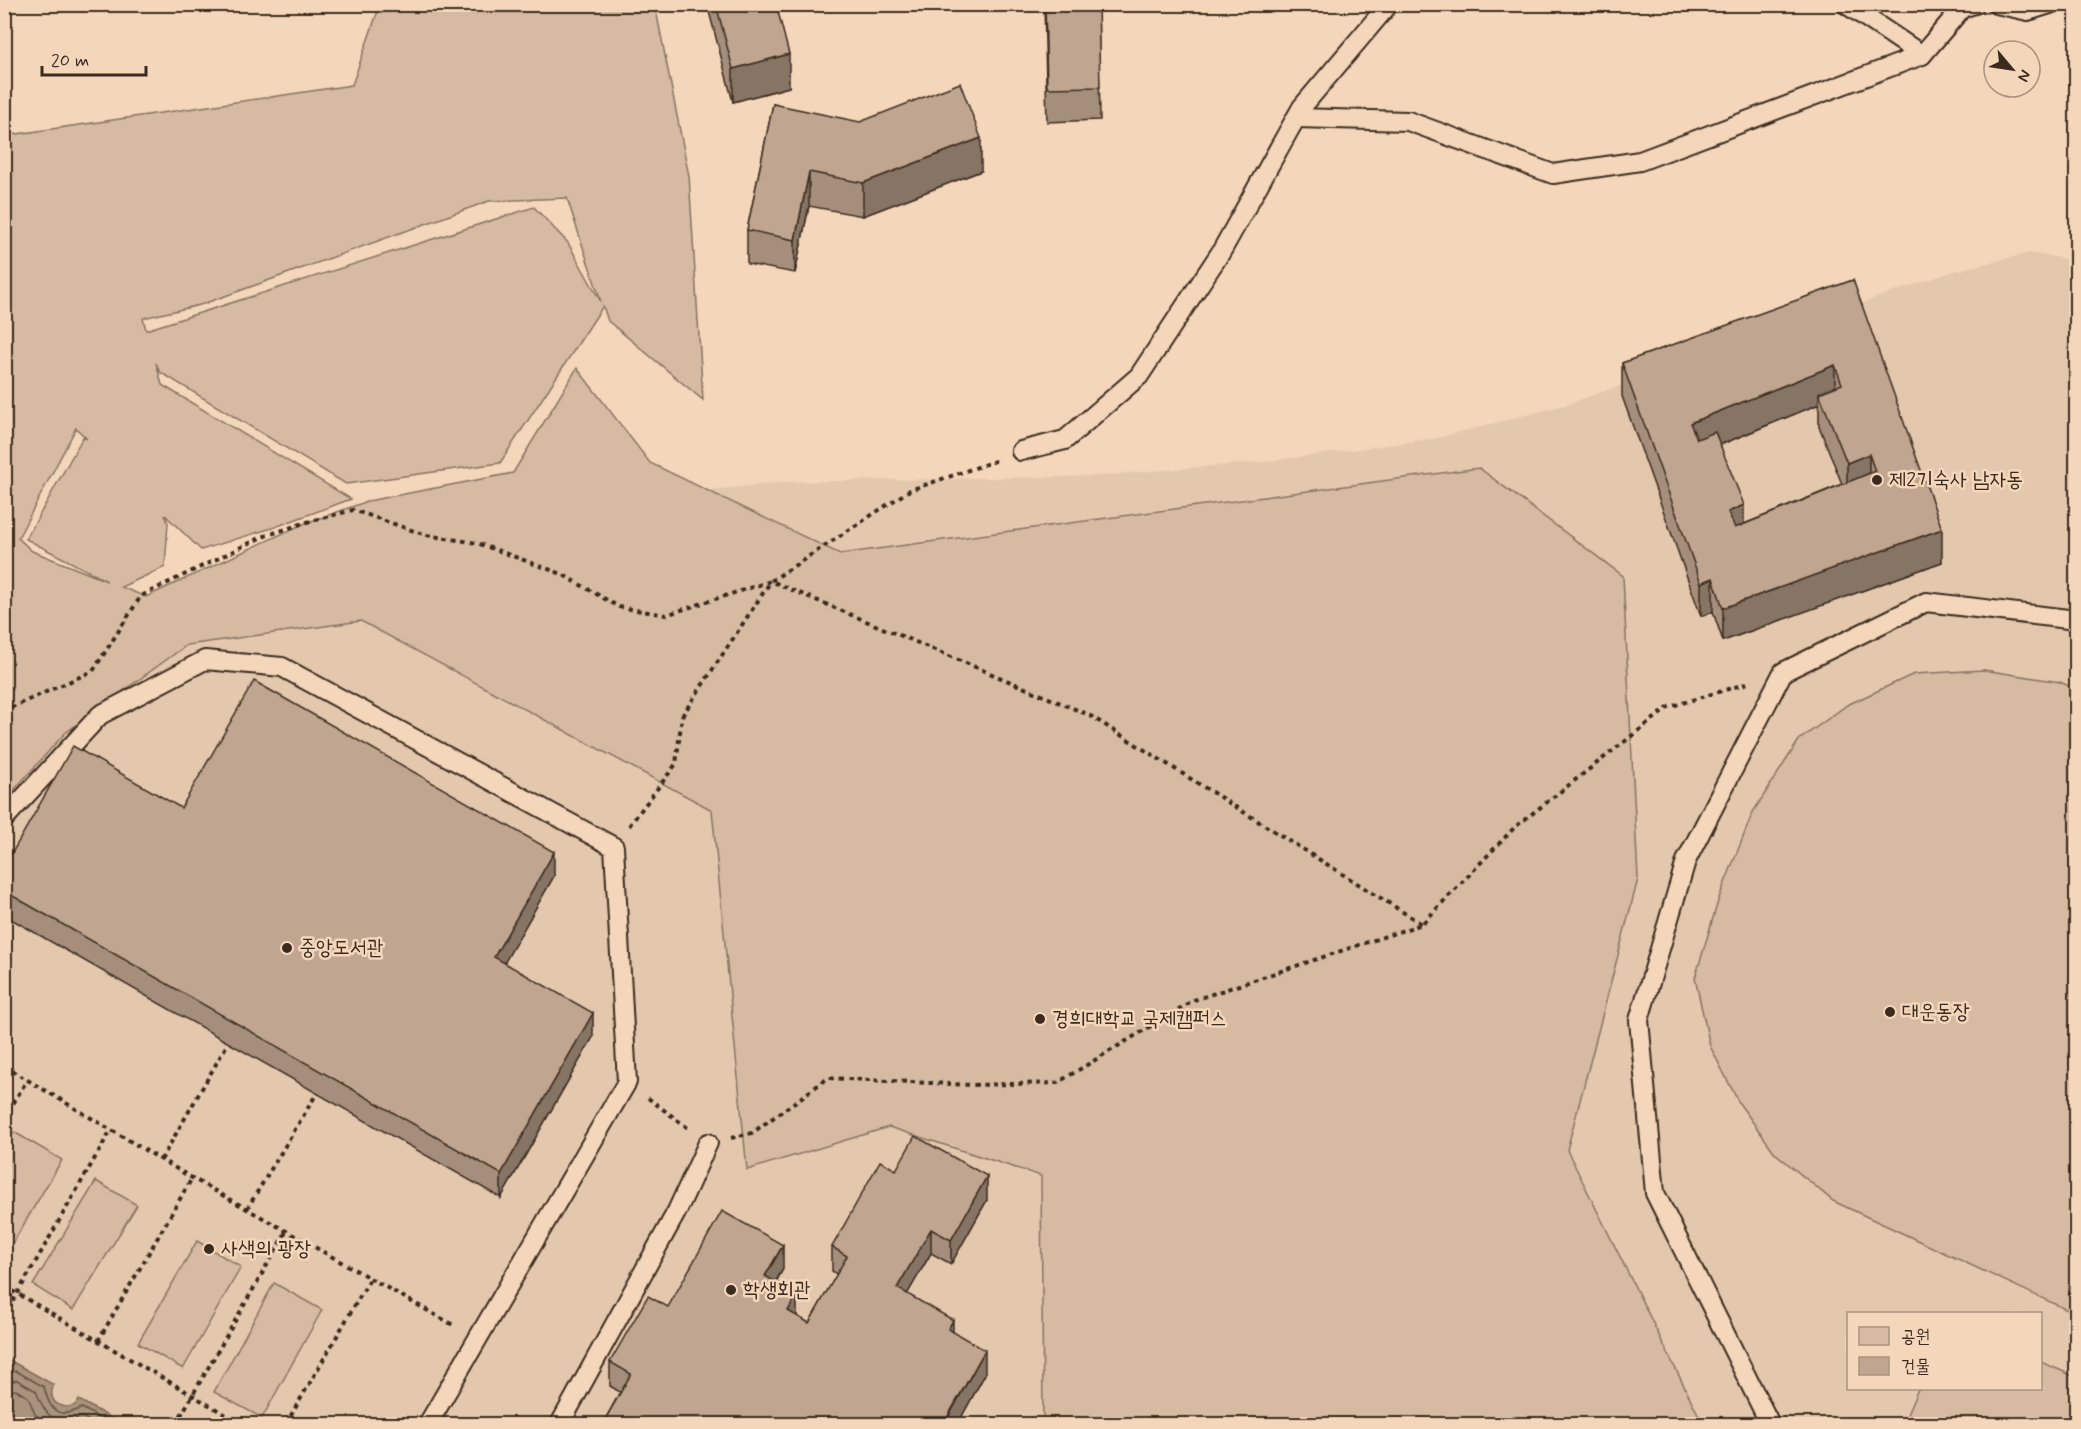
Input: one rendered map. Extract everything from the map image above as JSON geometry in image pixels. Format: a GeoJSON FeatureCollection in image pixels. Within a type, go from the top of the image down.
{"type":"FeatureCollection","features":[{"type":"Feature","properties":{"kind":"lane"},"geometry":{"type":"LineString","coordinates":[[1021,452],[1065,440],[1139,376],[1221,252],[1302,107],[1389,4]]}},
{"type":"Feature","properties":{"kind":"lane"},"geometry":{"type":"LineString","coordinates":[[1846,4],[1922,55]]}},
{"type":"Feature","properties":{"kind":"lane"},"geometry":{"type":"LineString","coordinates":[[1296,118],[1408,121],[1553,174],[1640,160],[1922,55],[1962,8],[1975,4]]}},
{"type":"Feature","properties":{"kind":"lane"},"geometry":{"type":"LineString","coordinates":[[1996,4],[2028,11],[2050,4]]}},
{"type":"Feature","properties":{"kind":"lane"},"geometry":{"type":"LineString","coordinates":[[1770,1425],[1655,1193],[1639,1020],[1686,861],[1783,672],[1926,602],[2076,620]]}},
{"type":"Feature","properties":{"kind":"lane"},"geometry":{"type":"LineString","coordinates":[[4,819],[100,715],[205,660],[282,667],[614,847],[627,1082],[428,1425]]}},
{"type":"Feature","properties":{"kind":"lane"},"geometry":{"type":"LineString","coordinates":[[560,1425],[677,1211],[708,1143]]}},
{"type":"Feature","properties":{"kind":"path"},"geometry":{"type":"LineString","coordinates":[[4,713],[8,709],[93,671],[141,596],[262,537],[353,510],[426,535],[477,543],[562,574],[619,607],[666,615],[771,581],[910,490],[1021,452]]}},
{"type":"Feature","properties":{"kind":"path"},"geometry":{"type":"LineString","coordinates":[[614,847],[676,764],[682,716],[771,581]]}},
{"type":"Feature","properties":{"kind":"path"},"geometry":{"type":"LineString","coordinates":[[771,581],[1089,715],[1422,924]]}},
{"type":"Feature","properties":{"kind":"path"},"geometry":{"type":"LineString","coordinates":[[627,1082],[708,1143],[752,1133],[828,1078],[972,1085],[1057,1083],[1194,1000],[1422,924],[1515,827],[1669,707],[1783,672]]}},
{"type":"Feature","properties":{"kind":"path"},"geometry":{"type":"LineString","coordinates":[[161,1160],[228,1043]]}},
{"type":"Feature","properties":{"kind":"path"},"geometry":{"type":"LineString","coordinates":[[4,1066],[192,1178],[460,1330]]}},
{"type":"Feature","properties":{"kind":"path"},"geometry":{"type":"LineString","coordinates":[[4,1119],[27,1080]]}},
{"type":"Feature","properties":{"kind":"path"},"geometry":{"type":"LineString","coordinates":[[247,1209],[317,1093]]}},
{"type":"Feature","properties":{"kind":"path"},"geometry":{"type":"LineString","coordinates":[[4,1317],[111,1130]]}},
{"type":"Feature","properties":{"kind":"path"},"geometry":{"type":"LineString","coordinates":[[98,1341],[192,1178]]}},
{"type":"Feature","properties":{"kind":"path"},"geometry":{"type":"LineString","coordinates":[[176,1425],[286,1232]]}},
{"type":"Feature","properties":{"kind":"path"},"geometry":{"type":"LineString","coordinates":[[286,1425],[370,1279]]}},
{"type":"Feature","properties":{"kind":"path"},"geometry":{"type":"LineString","coordinates":[[4,1286],[242,1425]]}},
{"type":"Feature","properties":{"kind":"shaded area","name":"경희대학교 국제캠퍼스"},"geometry":{"type":"Polygon","coordinates":[[[2029,253],[2076,260],[2076,1424],[5,1424],[4,725],[104,662],[637,498],[783,482],[1093,476],[1271,461],[1437,438],[1564,405],[1954,271],[2029,253]]]}},
{"type":"Feature","properties":{"kind":"green space"},"geometry":{"type":"Polygon","coordinates":[[[380,5],[655,5],[689,176],[703,400],[608,321],[603,306],[500,463],[346,484],[160,372],[156,363],[162,385],[351,499],[275,527],[201,550],[165,515],[168,523],[165,567],[121,587],[146,597],[303,524],[368,501],[513,473],[577,368],[650,463],[840,554],[1479,468],[1623,576],[1638,879],[1567,1150],[1703,1424],[1043,1424],[1041,1176],[889,1127],[747,1170],[712,810],[361,621],[187,645],[65,733],[5,800],[4,136],[352,85],[380,5]],[[567,198],[489,201],[200,305],[143,318],[146,330],[534,207],[568,243],[601,302],[567,198]],[[76,428],[18,538],[32,551],[107,581],[26,539],[83,437],[87,439],[76,428]]]}},
{"type":"Feature","properties":{"kind":"green space","name":"대운동장"},"geometry":{"type":"Polygon","coordinates":[[[1984,670],[2060,682],[2076,689],[2076,1314],[1833,1201],[1775,1153],[1739,1103],[1710,1046],[1695,978],[1719,898],[1753,812],[1799,740],[1847,705],[1914,674],[1984,670]]]}},
{"type":"Feature","properties":{"kind":"green space"},"geometry":{"type":"Polygon","coordinates":[[[14,1132],[62,1160],[5,1256],[5,1149],[14,1132]]]}},
{"type":"Feature","properties":{"kind":"green space"},"geometry":{"type":"Polygon","coordinates":[[[96,1181],[137,1205],[73,1310],[33,1285],[96,1181]]]}},
{"type":"Feature","properties":{"kind":"green space"},"geometry":{"type":"Polygon","coordinates":[[[197,1241],[241,1267],[183,1369],[138,1343],[197,1241]]]}},
{"type":"Feature","properties":{"kind":"green space"},"geometry":{"type":"Polygon","coordinates":[[[274,1283],[322,1310],[262,1418],[214,1392],[274,1283]]]}},
{"type":"Feature","properties":{"kind":"green space"},"geometry":{"type":"Polygon","coordinates":[[[2042,1362],[2076,1377],[2076,1424],[1903,1424],[1918,1390],[2042,1390],[2042,1362]]]}},
{"type":"Feature","properties":{"kind":"water"},"geometry":{"type":"Polygon","coordinates":[[[11,1361],[54,1385],[52,1396],[57,1404],[70,1407],[79,1400],[122,1424],[5,1424],[5,1374],[11,1361]]]}},
{"type":"Feature","properties":{"kind":"building"},"geometry":{"type":"Polygon","coordinates":[[[716,4],[776,4],[789,54],[733,69],[716,4]]]}},
{"type":"Feature","properties":{"kind":"building"},"geometry":{"type":"Polygon","coordinates":[[[1045,4],[1098,4],[1100,87],[1047,88],[1045,4]]]}},
{"type":"Feature","properties":{"kind":"building"},"geometry":{"type":"Polygon","coordinates":[[[960,83],[981,138],[863,183],[809,172],[795,240],[747,230],[773,104],[860,122],[960,83]]]}},
{"type":"Feature","properties":{"kind":"building","name":"제2기숙사 남자동"},"geometry":{"type":"Polygon","coordinates":[[[1853,280],[1942,529],[1723,608],[1713,578],[1701,583],[1622,363],[1853,280]],[[1835,365],[1690,423],[1697,439],[1715,432],[1744,505],[1728,512],[1735,528],[1875,471],[1869,454],[1847,463],[1819,393],[1842,384],[1835,365]]]}},
{"type":"Feature","properties":{"kind":"building","name":"중앙도서관"},"geometry":{"type":"Polygon","coordinates":[[[254,681],[554,852],[494,957],[593,1013],[501,1174],[4,891],[4,867],[73,746],[181,808],[254,681]]]}},
{"type":"Feature","properties":{"kind":"building","name":"학생회관"},"geometry":{"type":"Polygon","coordinates":[[[915,1136],[987,1176],[951,1240],[931,1229],[897,1288],[953,1320],[948,1329],[985,1350],[944,1423],[946,1425],[602,1425],[631,1374],[610,1362],[648,1296],[668,1307],[722,1211],[783,1245],[765,1276],[797,1294],[788,1311],[809,1323],[847,1256],[832,1247],[880,1161],[896,1170],[915,1136]]]}},
{"type":"Feature","properties":{"kind":"place","name":"제2기숙사 남자동"},"geometry":{"type":"Point","coordinates":[1877,480]}},
{"type":"Feature","properties":{"kind":"place","name":"중앙도서관"},"geometry":{"type":"Point","coordinates":[287,948]}},
{"type":"Feature","properties":{"kind":"place","name":"대운동장"},"geometry":{"type":"Point","coordinates":[1890,1012]}},
{"type":"Feature","properties":{"kind":"place","name":"경희대학교 국제캠퍼스"},"geometry":{"type":"Point","coordinates":[1040,1019]}},
{"type":"Feature","properties":{"kind":"place","name":"사색의 광장"},"geometry":{"type":"Point","coordinates":[209,1249]}},
{"type":"Feature","properties":{"kind":"place","name":"학생회관"},"geometry":{"type":"Point","coordinates":[731,1290]}}]}
